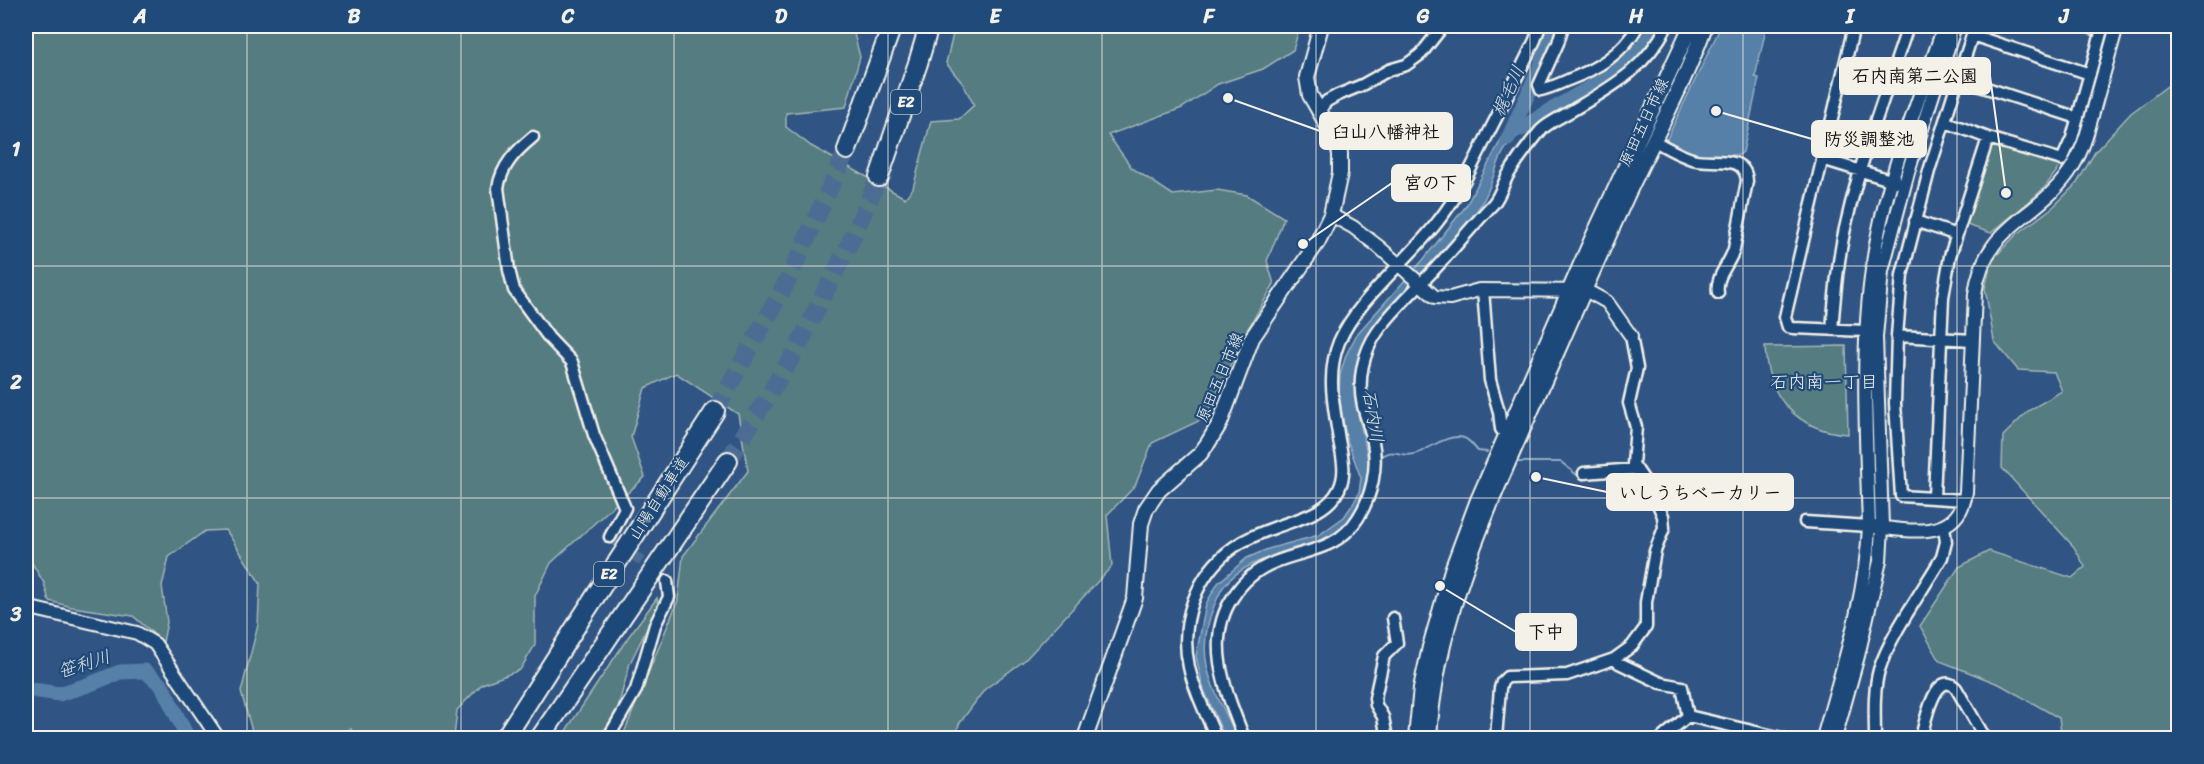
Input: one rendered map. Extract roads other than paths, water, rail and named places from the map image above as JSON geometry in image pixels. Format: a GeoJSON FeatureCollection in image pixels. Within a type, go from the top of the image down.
{"type":"FeatureCollection","features":[{"type":"Feature","properties":{"kind":"highway","name":"E2"},"geometry":{"type":"LineString","coordinates":[[847,150],[892,26]]}},
{"type":"Feature","properties":{"kind":"highway","name":"E2"},"geometry":{"type":"LineString","coordinates":[[879,177],[929,26]]}},
{"type":"Feature","properties":{"kind":"highway","name":"山陽自動車道"},"geometry":{"type":"LineString","coordinates":[[506,738],[715,411]]}},
{"type":"Feature","properties":{"kind":"highway","name":"E2"},"geometry":{"type":"LineString","coordinates":[[540,738],[728,461]]}},
{"type":"Feature","properties":{"kind":"main road","name":"原田五日市線"},"geometry":{"type":"LineString","coordinates":[[1085,738],[1135,598],[1141,524],[1146,509],[1159,490],[1200,454],[1208,443],[1220,423],[1252,338],[1317,243],[1331,215],[1340,173],[1340,154],[1337,142],[1310,95],[1307,77],[1321,26]]}},
{"type":"Feature","properties":{"kind":"main road","name":"原田五日市線"},"geometry":{"type":"LineString","coordinates":[[1429,738],[1434,690],[1442,650],[1474,545],[1577,291],[1691,26]]}},
{"type":"Feature","properties":{"kind":"main road","name":"原田五日市線"},"geometry":{"type":"LineString","coordinates":[[1416,738],[1421,688],[1430,647],[1449,580],[1478,500],[1577,291],[1653,140],[1705,26]]}},
{"type":"Feature","properties":{"kind":"street"},"geometry":{"type":"LineString","coordinates":[[1318,112],[1327,101],[1338,95],[1389,70],[1406,65],[1421,54],[1443,26]]}},
{"type":"Feature","properties":{"kind":"street"},"geometry":{"type":"LineString","coordinates":[[1216,738],[1194,683],[1186,654],[1187,623],[1195,594],[1211,568],[1234,547],[1261,533],[1318,510],[1335,495],[1344,467],[1331,386],[1334,358],[1341,338],[1351,320],[1400,266],[1455,198],[1533,45],[1540,26]]}},
{"type":"Feature","properties":{"kind":"street"},"geometry":{"type":"LineString","coordinates":[[1563,26],[1539,85],[1540,90],[1582,75],[1607,61],[1628,41],[1638,26]]}},
{"type":"Feature","properties":{"kind":"street"},"geometry":{"type":"LineString","coordinates":[[1244,738],[1219,662],[1218,637],[1224,613],[1236,591],[1254,574],[1275,562],[1331,544],[1349,529],[1363,510],[1372,482],[1374,455],[1362,404],[1361,384],[1363,365],[1372,340],[1419,283],[1495,202],[1518,158],[1542,130],[1628,76],[1651,52],[1667,26]]}},
{"type":"Feature","properties":{"kind":"street"},"geometry":{"type":"LineString","coordinates":[[1854,26],[1785,317],[1788,327],[1793,328],[1866,331]]}},
{"type":"Feature","properties":{"kind":"street"},"geometry":{"type":"LineString","coordinates":[[1832,330],[1837,270],[1846,220],[1908,26]]}},
{"type":"Feature","properties":{"kind":"street"},"geometry":{"type":"LineString","coordinates":[[1823,738],[1862,591],[1875,526],[1877,317],[1886,252],[1898,183],[1944,26]]}},
{"type":"Feature","properties":{"kind":"street"},"geometry":{"type":"LineString","coordinates":[[1835,738],[1858,656],[1880,561],[1875,526],[1866,331],[1877,239],[1955,26]]}},
{"type":"Feature","properties":{"kind":"street"},"geometry":{"type":"LineString","coordinates":[[1946,122],[1988,138],[2062,160],[2072,138],[2102,28],[2086,26]]}},
{"type":"Feature","properties":{"kind":"street"},"geometry":{"type":"LineString","coordinates":[[1805,522],[1923,531],[1944,526],[1955,518],[1965,500],[1977,283],[1984,260],[2004,232],[2051,194],[2073,165],[2087,132],[2117,26]]}},
{"type":"Feature","properties":{"kind":"street"},"geometry":{"type":"LineString","coordinates":[[1965,500],[1901,496],[1895,403],[1897,336],[1902,274],[1915,221],[1974,30],[2090,74]]}},
{"type":"Feature","properties":{"kind":"street"},"geometry":{"type":"LineString","coordinates":[[1533,45],[1552,53]]}},
{"type":"Feature","properties":{"kind":"street"},"geometry":{"type":"LineString","coordinates":[[1959,79],[2078,118]]}},
{"type":"Feature","properties":{"kind":"street"},"geometry":{"type":"LineString","coordinates":[[532,137],[508,161],[500,176],[498,188],[509,270],[514,290],[549,338],[572,362],[594,435],[625,508],[610,537]]}},
{"type":"Feature","properties":{"kind":"street"},"geometry":{"type":"LineString","coordinates":[[1934,497],[1943,297],[1950,256],[1988,138]]}},
{"type":"Feature","properties":{"kind":"street"},"geometry":{"type":"LineString","coordinates":[[1653,140],[1694,160],[1718,160],[1736,164],[1743,167],[1746,173],[1734,249],[1717,282],[1718,292]]}},
{"type":"Feature","properties":{"kind":"street"},"geometry":{"type":"LineString","coordinates":[[1822,159],[1898,183]]}},
{"type":"Feature","properties":{"kind":"street"},"geometry":{"type":"LineString","coordinates":[[1331,215],[1353,227],[1379,247],[1435,297],[1483,290],[1592,293],[1607,302],[1631,336],[1637,368],[1629,403],[1636,424],[1633,460],[1635,469],[1654,495],[1663,516],[1664,528],[1655,551],[1646,602],[1646,627],[1629,649],[1614,659],[1567,675],[1507,677],[1500,688],[1496,738]]}},
{"type":"Feature","properties":{"kind":"street"},"geometry":{"type":"LineString","coordinates":[[1915,221],[1957,235]]}},
{"type":"Feature","properties":{"kind":"street"},"geometry":{"type":"LineString","coordinates":[[1483,290],[1490,380],[1501,429],[1507,437]]}},
{"type":"Feature","properties":{"kind":"street"},"geometry":{"type":"LineString","coordinates":[[1897,336],[1973,340]]}},
{"type":"Feature","properties":{"kind":"street"},"geometry":{"type":"LineString","coordinates":[[1584,473],[1635,469]]}},
{"type":"Feature","properties":{"kind":"street"},"geometry":{"type":"LineString","coordinates":[[1875,738],[1875,699],[1879,671],[1890,644],[1942,557],[1946,542],[1944,526]]}},
{"type":"Feature","properties":{"kind":"street"},"geometry":{"type":"LineString","coordinates":[[608,738],[636,690],[655,625],[669,597],[667,581]]}},
{"type":"Feature","properties":{"kind":"street"},"geometry":{"type":"LineString","coordinates":[[26,607],[137,633],[155,644],[218,738]]}},
{"type":"Feature","properties":{"kind":"street"},"geometry":{"type":"LineString","coordinates":[[1388,738],[1383,717],[1375,701],[1384,656],[1397,642],[1393,618]]}},
{"type":"Feature","properties":{"kind":"street"},"geometry":{"type":"LineString","coordinates":[[1614,659],[1661,683],[1682,687],[1688,716]]}},
{"type":"Feature","properties":{"kind":"street"},"geometry":{"type":"LineString","coordinates":[[1921,738],[1935,693],[1940,686],[1946,684],[1952,684],[1956,688],[1986,738]]}},
{"type":"Feature","properties":{"kind":"street"},"geometry":{"type":"LineString","coordinates":[[1662,738],[1688,716]]}},
{"type":"Feature","properties":{"kind":"street"},"geometry":{"type":"LineString","coordinates":[[1688,716],[1782,738]]}},
{"type":"Feature","properties":{"kind":"water"},"geometry":{"type":"Polygon","coordinates":[[[1721,26],[1763,26],[1765,33],[1755,77],[1759,78],[1743,152],[1739,155],[1686,154],[1665,143],[1721,26]]]}},
{"type":"Feature","properties":{"kind":"water"},"geometry":{"type":"Polygon","coordinates":[[[1546,117],[1518,136],[1508,146],[1475,214],[1405,295],[1362,357],[1357,369],[1355,393],[1369,472],[1367,488],[1361,505],[1349,522],[1333,534],[1315,543],[1275,555],[1238,572],[1221,590],[1208,625],[1205,643],[1209,675],[1214,690],[1238,738],[1225,738],[1203,687],[1196,656],[1206,604],[1218,583],[1247,558],[1268,549],[1319,535],[1344,517],[1359,493],[1361,478],[1346,437],[1339,396],[1340,375],[1346,355],[1357,334],[1423,260],[1466,206],[1510,123],[1546,117]]]}},
{"type":"Feature","properties":{"kind":"waterway","name":"梶毛川"},"geometry":{"type":"LineString","coordinates":[[1508,139],[1541,65],[1553,26]]}},
{"type":"Feature","properties":{"kind":"waterway","name":"石内川"},"geometry":{"type":"LineString","coordinates":[[1521,129],[1628,63],[1638,53],[1656,26]]}},
{"type":"Feature","properties":{"kind":"waterway"},"geometry":{"type":"LineString","coordinates":[[1378,458],[1389,453],[1414,454],[1445,440],[1458,437],[1468,440],[1478,451],[1487,452]]}},
{"type":"Feature","properties":{"kind":"waterway"},"geometry":{"type":"LineString","coordinates":[[1518,462],[1561,462],[1583,480]]}},
{"type":"Feature","properties":{"kind":"waterway","name":"笹利川"},"geometry":{"type":"LineString","coordinates":[[26,689],[59,694],[120,672],[145,671],[162,686],[188,738]]}},
{"type":"Feature","properties":{"kind":"tunnel"},"geometry":{"type":"LineString","coordinates":[[715,411],[789,278],[847,150]]}},
{"type":"Feature","properties":{"kind":"tunnel"},"geometry":{"type":"LineString","coordinates":[[728,461],[797,349],[854,234],[879,177]]}},
{"type":"Feature","properties":{"kind":"tunnel"},"geometry":{"type":"LineString","coordinates":[[610,537],[667,581]]}},
{"type":"Feature","properties":{"kind":"place","name":"臼山八幡神社"},"geometry":{"type":"Point","coordinates":[1228,98]}},
{"type":"Feature","properties":{"kind":"place","name":"防災調整池"},"geometry":{"type":"Point","coordinates":[1716,111]}},
{"type":"Feature","properties":{"kind":"place","name":"石内南第二公園"},"geometry":{"type":"Point","coordinates":[2006,193]}},
{"type":"Feature","properties":{"kind":"place","name":"宮の下"},"geometry":{"type":"Point","coordinates":[1303,244]}},
{"type":"Feature","properties":{"kind":"place","name":"いしうちベーカリー"},"geometry":{"type":"Point","coordinates":[1536,477]}},
{"type":"Feature","properties":{"kind":"place","name":"下中"},"geometry":{"type":"Point","coordinates":[1440,586]}},
{"type":"Feature","properties":{"kind":"district","name":"石内南一丁目"},"geometry":{"type":"Point","coordinates":[1824,382]}}]}
